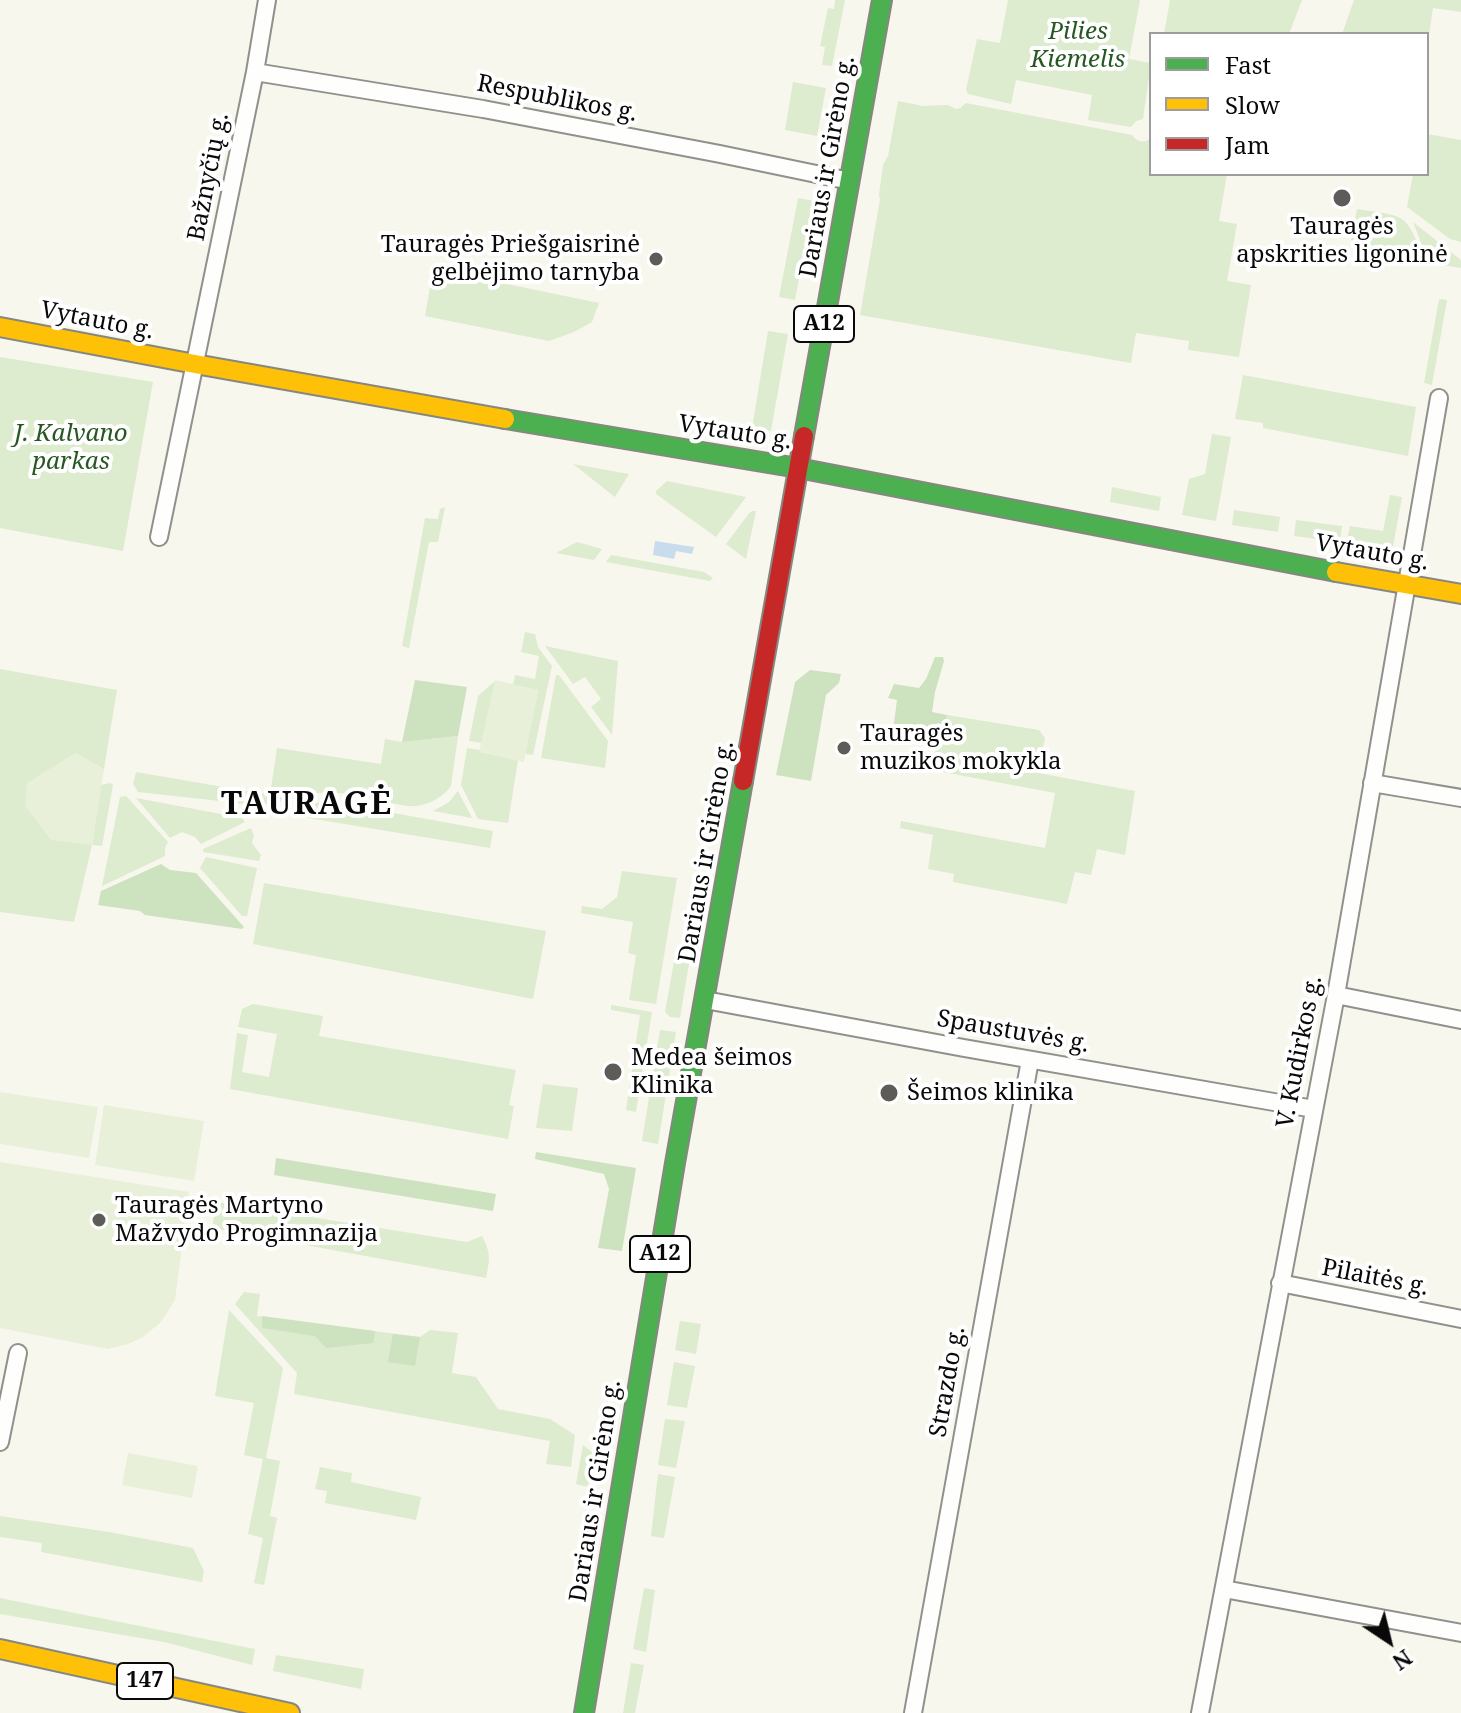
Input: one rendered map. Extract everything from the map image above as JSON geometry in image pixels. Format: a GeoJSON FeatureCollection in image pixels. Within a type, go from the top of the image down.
{"type":"FeatureCollection","features":[{"type":"Feature","properties":{"kind":"main road","name":"Dariaus ir Girėno g."},"geometry":{"type":"LineString","coordinates":[[584,1713],[667,1210],[882,0]]}},
{"type":"Feature","properties":{"kind":"main road","name":"Vytauto g."},"geometry":{"type":"LineString","coordinates":[[0,327],[195,364],[798,468],[1461,594]]}},
{"type":"Feature","properties":{"kind":"main road","name":"147"},"geometry":{"type":"LineString","coordinates":[[0,1649],[259,1709],[290,1713]]}},
{"type":"Feature","properties":{"kind":"street","name":"Bažnyčių g."},"geometry":{"type":"LineString","coordinates":[[159,537],[255,72],[267,0]]}},
{"type":"Feature","properties":{"kind":"street","name":"Respublikos g."},"geometry":{"type":"LineString","coordinates":[[255,72],[483,109],[850,181]]}},
{"type":"Feature","properties":{"kind":"street","name":"V. Kudirkos g."},"geometry":{"type":"LineString","coordinates":[[1200,1713],[1336,995],[1439,398]]}},
{"type":"Feature","properties":{"kind":"street"},"geometry":{"type":"LineString","coordinates":[[1372,783],[1461,798]]}},
{"type":"Feature","properties":{"kind":"street"},"geometry":{"type":"LineString","coordinates":[[1336,995],[1461,1020]]}},
{"type":"Feature","properties":{"kind":"street","name":"Spaustuvės g."},"geometry":{"type":"LineString","coordinates":[[705,1000],[1314,1109]]}},
{"type":"Feature","properties":{"kind":"street","name":"Strazdo g."},"geometry":{"type":"LineString","coordinates":[[913,1713],[1030,1060]]}},
{"type":"Feature","properties":{"kind":"street","name":"Pilaitės g."},"geometry":{"type":"LineString","coordinates":[[1280,1283],[1461,1319]]}},
{"type":"Feature","properties":{"kind":"street"},"geometry":{"type":"LineString","coordinates":[[0,1442],[18,1353]]}},
{"type":"Feature","properties":{"kind":"street"},"geometry":{"type":"LineString","coordinates":[[1224,1589],[1461,1633]]}},
{"type":"Feature","properties":{"kind":"green space"},"geometry":{"type":"Polygon","coordinates":[[[835,0],[845,0],[832,66],[822,65],[825,47],[820,46],[828,8],[834,9],[835,0]]]}},
{"type":"Feature","properties":{"kind":"green space","name":"Pilies Kiemelis"},"geometry":{"type":"Polygon","coordinates":[[[1008,0],[1140,0],[1129,59],[1149,63],[1143,119],[1131,127],[1088,120],[1092,95],[1016,80],[1011,104],[968,94],[966,90],[977,39],[1000,43],[1008,0]]]}},
{"type":"Feature","properties":{"kind":"green space"},"geometry":{"type":"Polygon","coordinates":[[[1170,0],[1302,0],[1290,32],[1164,32],[1170,0]]]}},
{"type":"Feature","properties":{"kind":"green space"},"geometry":{"type":"Polygon","coordinates":[[[1354,0],[1461,0],[1461,12],[1433,8],[1429,35],[1429,32],[1343,32],[1354,0]]]}},
{"type":"Feature","properties":{"kind":"green space"},"geometry":{"type":"Polygon","coordinates":[[[793,82],[826,88],[817,136],[785,130],[793,82]]]}},
{"type":"Feature","properties":{"kind":"green space"},"geometry":{"type":"Polygon","coordinates":[[[898,101],[923,106],[948,105],[956,109],[966,103],[1132,135],[1141,141],[1149,139],[1149,176],[1227,176],[1219,221],[1237,224],[1227,281],[1251,285],[1239,357],[1188,350],[1189,341],[1136,333],[1131,363],[860,315],[883,165],[888,156],[898,101]]]}},
{"type":"Feature","properties":{"kind":"green space"},"geometry":{"type":"Polygon","coordinates":[[[1429,134],[1461,140],[1461,242],[1450,239],[1407,207],[1413,176],[1429,176],[1429,134]]]}},
{"type":"Feature","properties":{"kind":"green space"},"geometry":{"type":"Polygon","coordinates":[[[798,198],[814,201],[795,300],[779,297],[798,198]]]}},
{"type":"Feature","properties":{"kind":"green space"},"geometry":{"type":"Polygon","coordinates":[[[1357,209],[1403,220],[1413,233],[1425,261],[1360,249],[1351,240],[1357,209]]]}},
{"type":"Feature","properties":{"kind":"green space"},"geometry":{"type":"Polygon","coordinates":[[[1413,222],[1461,260],[1461,268],[1429,263],[1413,222]]]}},
{"type":"Feature","properties":{"kind":"green space"},"geometry":{"type":"Polygon","coordinates":[[[439,263],[502,274],[502,283],[599,303],[592,322],[549,341],[425,316],[431,281],[436,281],[439,263]]]}},
{"type":"Feature","properties":{"kind":"green space"},"geometry":{"type":"Polygon","coordinates":[[[1439,299],[1447,300],[1432,385],[1424,383],[1439,299]]]}},
{"type":"Feature","properties":{"kind":"green space"},"geometry":{"type":"Polygon","coordinates":[[[768,331],[788,334],[771,431],[752,428],[768,331]]]}},
{"type":"Feature","properties":{"kind":"green space","name":"J. Kalvano parkas"},"geometry":{"type":"Polygon","coordinates":[[[0,357],[153,382],[123,551],[0,528],[0,357]]]}},
{"type":"Feature","properties":{"kind":"green space"},"geometry":{"type":"Polygon","coordinates":[[[1243,375],[1416,407],[1408,456],[1263,428],[1263,423],[1235,419],[1243,375]]]}},
{"type":"Feature","properties":{"kind":"green space"},"geometry":{"type":"Polygon","coordinates":[[[1212,434],[1231,437],[1216,521],[1182,515],[1189,479],[1205,474],[1212,434]]]}},
{"type":"Feature","properties":{"kind":"green space"},"geometry":{"type":"Polygon","coordinates":[[[573,464],[629,474],[615,497],[573,464]]]}},
{"type":"Feature","properties":{"kind":"green space"},"geometry":{"type":"Polygon","coordinates":[[[667,481],[746,497],[716,537],[656,494],[667,481]]]}},
{"type":"Feature","properties":{"kind":"green space"},"geometry":{"type":"Polygon","coordinates":[[[1112,487],[1161,497],[1159,511],[1110,502],[1112,487]]]}},
{"type":"Feature","properties":{"kind":"green space"},"geometry":{"type":"Polygon","coordinates":[[[1390,495],[1402,497],[1392,552],[1346,544],[1350,526],[1383,531],[1390,495]]]}},
{"type":"Feature","properties":{"kind":"green space"},"geometry":{"type":"Polygon","coordinates":[[[445,507],[438,542],[429,542],[409,648],[402,646],[425,518],[438,519],[440,509],[445,507]]]}},
{"type":"Feature","properties":{"kind":"green space"},"geometry":{"type":"Polygon","coordinates":[[[1234,510],[1280,517],[1278,532],[1232,525],[1234,510]]]}},
{"type":"Feature","properties":{"kind":"green space"},"geometry":{"type":"Polygon","coordinates":[[[756,511],[746,559],[726,544],[750,512],[756,511]]]}},
{"type":"Feature","properties":{"kind":"green space"},"geometry":{"type":"Polygon","coordinates":[[[1296,520],[1342,526],[1340,542],[1294,536],[1296,520]]]}},
{"type":"Feature","properties":{"kind":"green space"},"geometry":{"type":"Polygon","coordinates":[[[577,542],[602,549],[594,560],[556,553],[577,542]]]}},
{"type":"Feature","properties":{"kind":"green space"},"geometry":{"type":"Polygon","coordinates":[[[611,555],[704,572],[713,578],[710,581],[606,562],[611,555]]]}},
{"type":"Feature","properties":{"kind":"green space"},"geometry":{"type":"Polygon","coordinates":[[[525,632],[535,634],[538,647],[552,666],[533,755],[525,754],[538,690],[513,685],[515,675],[535,679],[539,656],[521,652],[525,632]]]}},
{"type":"Feature","properties":{"kind":"green space"},"geometry":{"type":"Polygon","coordinates":[[[545,646],[618,661],[612,735],[591,707],[601,699],[585,677],[573,684],[545,646]]]}},
{"type":"Feature","properties":{"kind":"green space"},"geometry":{"type":"Polygon","coordinates":[[[935,657],[943,657],[944,661],[932,712],[947,715],[943,737],[893,730],[897,700],[888,698],[894,684],[919,688],[935,657]]]}},
{"type":"Feature","properties":{"kind":"green space"},"geometry":{"type":"Polygon","coordinates":[[[0,669],[117,690],[104,769],[75,753],[92,845],[74,922],[0,912],[0,669]]]}},
{"type":"Feature","properties":{"kind":"green space"},"geometry":{"type":"Polygon","coordinates":[[[810,670],[841,674],[839,683],[826,695],[811,781],[776,775],[795,682],[810,670]]]}},
{"type":"Feature","properties":{"kind":"green space"},"geometry":{"type":"Polygon","coordinates":[[[556,675],[608,741],[605,768],[541,758],[556,675]]]}},
{"type":"Feature","properties":{"kind":"green space"},"geometry":{"type":"Polygon","coordinates":[[[415,680],[467,687],[458,736],[402,742],[415,680]]]}},
{"type":"Feature","properties":{"kind":"green space"},"geometry":{"type":"Polygon","coordinates":[[[495,680],[538,690],[524,762],[479,752],[495,680]]]}},
{"type":"Feature","properties":{"kind":"green space"},"geometry":{"type":"Polygon","coordinates":[[[495,681],[482,743],[469,741],[478,696],[495,681]]]}},
{"type":"Feature","properties":{"kind":"green space"},"geometry":{"type":"Polygon","coordinates":[[[947,715],[1039,730],[1045,738],[1038,773],[1135,791],[1125,855],[1097,849],[1091,875],[1075,872],[1067,904],[953,882],[954,874],[928,869],[933,835],[900,828],[901,821],[1045,848],[1055,793],[932,770],[938,736],[943,737],[947,715]]]}},
{"type":"Feature","properties":{"kind":"green space"},"geometry":{"type":"Polygon","coordinates":[[[458,736],[451,786],[435,800],[420,805],[326,793],[256,805],[138,792],[133,784],[136,772],[270,795],[277,748],[381,764],[385,739],[402,742],[458,736]]]}},
{"type":"Feature","properties":{"kind":"green space"},"geometry":{"type":"Polygon","coordinates":[[[467,748],[518,760],[508,823],[478,819],[461,785],[467,748]]]}},
{"type":"Feature","properties":{"kind":"green space"},"geometry":{"type":"Polygon","coordinates":[[[75,753],[104,769],[92,845],[51,840],[25,806],[27,783],[75,753]]]}},
{"type":"Feature","properties":{"kind":"green space"},"geometry":{"type":"Polygon","coordinates":[[[110,783],[113,785],[102,846],[92,845],[101,785],[110,783]]]}},
{"type":"Feature","properties":{"kind":"green space"},"geometry":{"type":"Polygon","coordinates":[[[458,791],[472,818],[433,811],[449,802],[458,791]]]}},
{"type":"Feature","properties":{"kind":"green space"},"geometry":{"type":"Polygon","coordinates":[[[126,796],[168,842],[165,856],[102,886],[120,797],[126,796]]]}},
{"type":"Feature","properties":{"kind":"green space"},"geometry":{"type":"Polygon","coordinates":[[[136,798],[242,818],[245,822],[201,844],[195,837],[182,832],[170,838],[136,798]]]}},
{"type":"Feature","properties":{"kind":"green space"},"geometry":{"type":"Polygon","coordinates":[[[316,803],[355,806],[493,831],[490,848],[290,815],[316,803]]]}},
{"type":"Feature","properties":{"kind":"green space"},"geometry":{"type":"Polygon","coordinates":[[[251,828],[254,835],[252,843],[261,855],[259,861],[203,852],[203,849],[251,828]]]}},
{"type":"Feature","properties":{"kind":"green space"},"geometry":{"type":"Polygon","coordinates":[[[206,857],[257,868],[247,916],[242,916],[200,868],[206,857]]]}},
{"type":"Feature","properties":{"kind":"green space"},"geometry":{"type":"Polygon","coordinates":[[[161,864],[170,870],[196,873],[244,927],[145,915],[140,911],[98,905],[101,891],[161,864]]]}},
{"type":"Feature","properties":{"kind":"green space"},"geometry":{"type":"Polygon","coordinates":[[[622,871],[677,878],[656,1004],[629,1000],[636,955],[628,953],[633,922],[581,913],[582,906],[602,909],[617,897],[622,871]]]}},
{"type":"Feature","properties":{"kind":"green space"},"geometry":{"type":"Polygon","coordinates":[[[264,883],[546,931],[533,999],[253,944],[264,883]]]}},
{"type":"Feature","properties":{"kind":"green space"},"geometry":{"type":"Polygon","coordinates":[[[676,950],[691,952],[680,1018],[670,1017],[665,1012],[676,950]]]}},
{"type":"Feature","properties":{"kind":"green space"},"geometry":{"type":"Polygon","coordinates":[[[253,1004],[323,1016],[319,1036],[516,1070],[509,1105],[514,1106],[508,1139],[230,1089],[237,1033],[248,1035],[242,1072],[269,1077],[277,1034],[238,1027],[242,1009],[253,1004]]]}},
{"type":"Feature","properties":{"kind":"green space"},"geometry":{"type":"Polygon","coordinates":[[[611,1005],[652,1012],[646,1049],[635,1048],[640,1015],[611,1010],[611,1005]]]}},
{"type":"Feature","properties":{"kind":"green space"},"geometry":{"type":"Polygon","coordinates":[[[660,1030],[676,1032],[658,1144],[642,1141],[660,1030]]]}},
{"type":"Feature","properties":{"kind":"green space"},"geometry":{"type":"Polygon","coordinates":[[[633,1064],[643,1065],[636,1112],[626,1110],[633,1064]]]}},
{"type":"Feature","properties":{"kind":"green space"},"geometry":{"type":"Polygon","coordinates":[[[543,1084],[578,1088],[572,1131],[536,1128],[543,1084]]]}},
{"type":"Feature","properties":{"kind":"green space"},"geometry":{"type":"Polygon","coordinates":[[[0,1092],[98,1107],[89,1158],[0,1144],[0,1092]]]}},
{"type":"Feature","properties":{"kind":"green space"},"geometry":{"type":"Polygon","coordinates":[[[104,1105],[204,1121],[194,1181],[95,1165],[104,1105]]]}},
{"type":"Feature","properties":{"kind":"green space"},"geometry":{"type":"Polygon","coordinates":[[[536,1152],[636,1168],[622,1251],[598,1248],[609,1189],[604,1174],[535,1159],[536,1152]]]}},
{"type":"Feature","properties":{"kind":"green space"},"geometry":{"type":"Polygon","coordinates":[[[276,1158],[496,1194],[493,1211],[274,1175],[276,1158]]]}},
{"type":"Feature","properties":{"kind":"green space"},"geometry":{"type":"Polygon","coordinates":[[[0,1162],[189,1192],[175,1300],[161,1322],[143,1337],[108,1349],[0,1328],[0,1162]]]}},
{"type":"Feature","properties":{"kind":"green space"},"geometry":{"type":"Polygon","coordinates":[[[217,1202],[467,1242],[482,1236],[489,1256],[486,1278],[212,1228],[217,1202]]]}},
{"type":"Feature","properties":{"kind":"green space"},"geometry":{"type":"Polygon","coordinates":[[[244,1292],[260,1294],[257,1316],[420,1337],[430,1330],[458,1333],[452,1373],[476,1377],[498,1409],[550,1419],[575,1435],[571,1467],[546,1464],[550,1441],[294,1394],[297,1373],[235,1304],[244,1292]]]}},
{"type":"Feature","properties":{"kind":"green space"},"geometry":{"type":"Polygon","coordinates":[[[229,1310],[283,1368],[266,1458],[280,1461],[270,1516],[277,1518],[264,1585],[254,1583],[263,1538],[248,1534],[263,1459],[244,1455],[254,1403],[215,1396],[229,1310]]]}},
{"type":"Feature","properties":{"kind":"green space"},"geometry":{"type":"Polygon","coordinates":[[[262,1316],[375,1331],[373,1343],[326,1348],[315,1336],[262,1328],[262,1316]]]}},
{"type":"Feature","properties":{"kind":"green space"},"geometry":{"type":"Polygon","coordinates":[[[680,1321],[701,1324],[696,1354],[675,1350],[680,1321]]]}},
{"type":"Feature","properties":{"kind":"green space"},"geometry":{"type":"Polygon","coordinates":[[[393,1334],[420,1337],[415,1366],[388,1362],[393,1334]]]}},
{"type":"Feature","properties":{"kind":"green space"},"geometry":{"type":"Polygon","coordinates":[[[674,1362],[695,1366],[687,1408],[667,1405],[674,1362]]]}},
{"type":"Feature","properties":{"kind":"green space"},"geometry":{"type":"Polygon","coordinates":[[[665,1419],[685,1421],[676,1468],[658,1465],[665,1419]]]}},
{"type":"Feature","properties":{"kind":"green space"},"geometry":{"type":"Polygon","coordinates":[[[583,1445],[593,1453],[588,1487],[576,1484],[583,1445]]]}},
{"type":"Feature","properties":{"kind":"green space"},"geometry":{"type":"Polygon","coordinates":[[[128,1453],[198,1466],[192,1498],[122,1485],[128,1453]]]}},
{"type":"Feature","properties":{"kind":"green space"},"geometry":{"type":"Polygon","coordinates":[[[320,1467],[352,1473],[351,1482],[421,1497],[416,1520],[325,1503],[327,1491],[315,1489],[320,1467]]]}},
{"type":"Feature","properties":{"kind":"green space"},"geometry":{"type":"Polygon","coordinates":[[[658,1474],[675,1477],[664,1538],[651,1536],[658,1474]]]}},
{"type":"Feature","properties":{"kind":"green space"},"geometry":{"type":"Polygon","coordinates":[[[0,1516],[193,1548],[204,1571],[202,1582],[41,1552],[42,1543],[0,1537],[0,1516]]]}},
{"type":"Feature","properties":{"kind":"green space"},"geometry":{"type":"Polygon","coordinates":[[[644,1588],[655,1590],[646,1652],[633,1649],[644,1588]]]}},
{"type":"Feature","properties":{"kind":"green space"},"geometry":{"type":"Polygon","coordinates":[[[0,1598],[255,1649],[252,1665],[164,1642],[0,1614],[0,1598]]]}},
{"type":"Feature","properties":{"kind":"green space"},"geometry":{"type":"Polygon","coordinates":[[[276,1655],[364,1669],[361,1689],[273,1671],[276,1655]]]}},
{"type":"Feature","properties":{"kind":"green space"},"geometry":{"type":"Polygon","coordinates":[[[631,1663],[644,1665],[635,1713],[623,1713],[631,1663]]]}},
{"type":"Feature","properties":{"kind":"water"},"geometry":{"type":"Polygon","coordinates":[[[655,541],[694,547],[692,554],[676,551],[674,559],[653,555],[655,541]]]}},
{"type":"Feature","properties":{"kind":"traffic: fast"},"geometry":{"type":"LineString","coordinates":[[804,436],[882,0]]}},
{"type":"Feature","properties":{"kind":"traffic: fast"},"geometry":{"type":"LineString","coordinates":[[505,419],[798,468],[1336,572]]}},
{"type":"Feature","properties":{"kind":"traffic: fast"},"geometry":{"type":"LineString","coordinates":[[584,1713],[675,1163],[743,781]]}},
{"type":"Feature","properties":{"kind":"traffic: slow"},"geometry":{"type":"LineString","coordinates":[[0,327],[505,419]]}},
{"type":"Feature","properties":{"kind":"traffic: slow"},"geometry":{"type":"LineString","coordinates":[[1336,572],[1461,594]]}},
{"type":"Feature","properties":{"kind":"traffic: slow"},"geometry":{"type":"LineString","coordinates":[[0,1649],[290,1713]]}},
{"type":"Feature","properties":{"kind":"traffic: jam"},"geometry":{"type":"LineString","coordinates":[[743,781],[804,436]]}},
{"type":"Feature","properties":{"kind":"place","name":"Tauragės apskrities ligoninė"},"geometry":{"type":"Point","coordinates":[1342,198]}},
{"type":"Feature","properties":{"kind":"place","name":"Tauragės Priešgaisrinė gelbėjimo tarnyba"},"geometry":{"type":"Point","coordinates":[656,259]}},
{"type":"Feature","properties":{"kind":"place","name":"Tauragės muzikos mokykla"},"geometry":{"type":"Point","coordinates":[844,748]}},
{"type":"Feature","properties":{"kind":"place","name":"Medea šeimos Klinika"},"geometry":{"type":"Point","coordinates":[613,1072]}},
{"type":"Feature","properties":{"kind":"place","name":"Šeimos klinika"},"geometry":{"type":"Point","coordinates":[889,1093]}},
{"type":"Feature","properties":{"kind":"place","name":"Tauragės Martyno Mažvydo Progimnazija"},"geometry":{"type":"Point","coordinates":[99,1220]}},
{"type":"Feature","properties":{"kind":"district","name":"TAURAGĖ"},"geometry":{"type":"Point","coordinates":[307,805]}}]}
